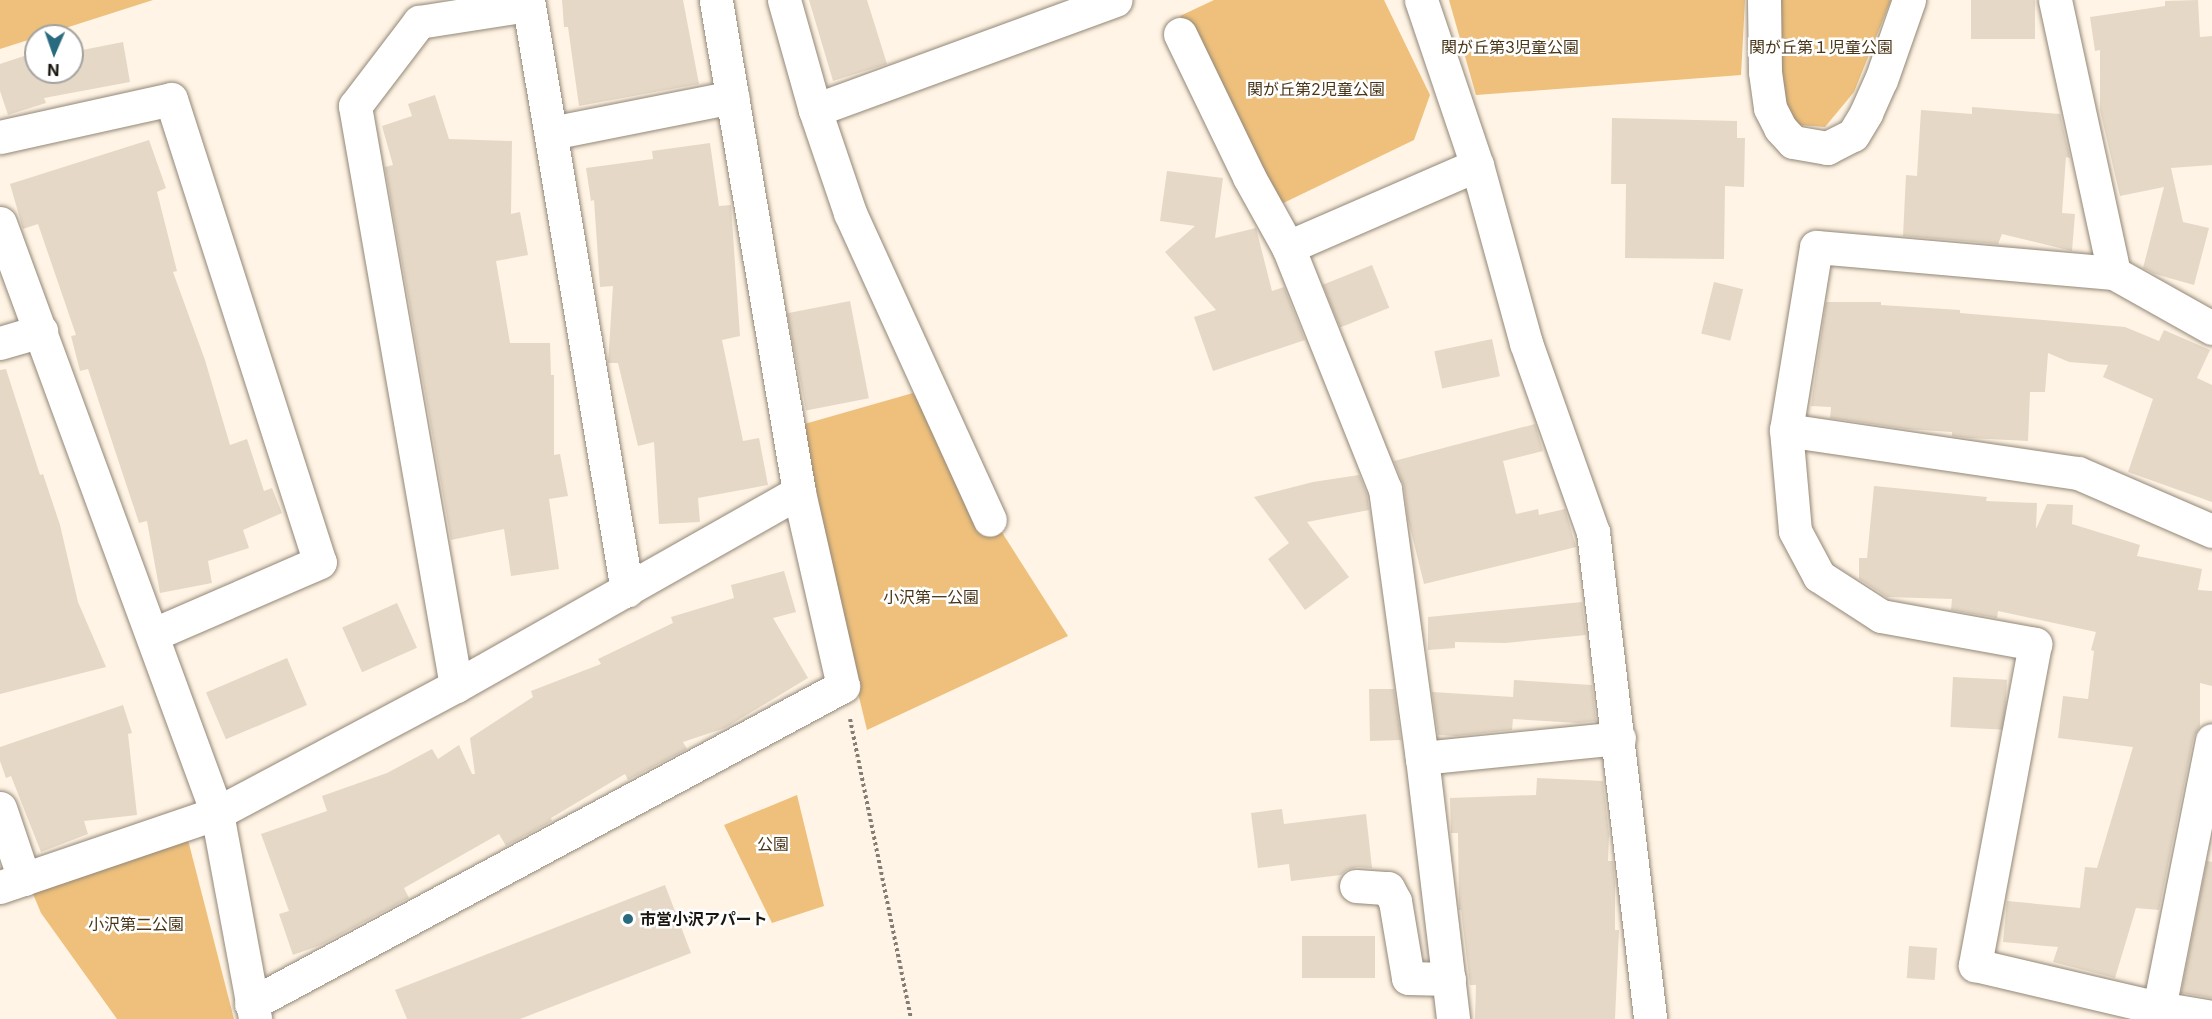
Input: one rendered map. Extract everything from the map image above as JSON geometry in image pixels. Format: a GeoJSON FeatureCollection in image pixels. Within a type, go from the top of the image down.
{"type":"FeatureCollection","features":[{"type":"Feature","properties":{"kind":"street"},"geometry":{"type":"LineString","coordinates":[[0,222],[217,813],[253,1011],[843,686],[799,492],[716,0]]}},
{"type":"Feature","properties":{"kind":"street"},"geometry":{"type":"LineString","coordinates":[[784,0],[814,110],[850,213],[990,520]]}},
{"type":"Feature","properties":{"kind":"street"},"geometry":{"type":"LineString","coordinates":[[814,110],[1116,0]]}},
{"type":"Feature","properties":{"kind":"street"},"geometry":{"type":"LineString","coordinates":[[1421,0],[1477,165],[1526,343],[1593,532],[1619,738],[1650,1019]]}},
{"type":"Feature","properties":{"kind":"street"},"geometry":{"type":"LineString","coordinates":[[1764,0],[1765,72],[1770,108],[1780,128],[1793,142],[1827,148],[1853,135],[1866,113],[1881,80],[1909,0]]}},
{"type":"Feature","properties":{"kind":"street"},"geometry":{"type":"LineString","coordinates":[[2055,0],[2114,273]]}},
{"type":"Feature","properties":{"kind":"street"},"geometry":{"type":"LineString","coordinates":[[456,686],[355,106],[420,22],[528,2],[627,591]]}},
{"type":"Feature","properties":{"kind":"street"},"geometry":{"type":"LineString","coordinates":[[1180,34],[1249,177],[1288,247],[1385,489],[1422,758],[1453,1019]]}},
{"type":"Feature","properties":{"kind":"street"},"geometry":{"type":"LineString","coordinates":[[550,133],[732,98]]}},
{"type":"Feature","properties":{"kind":"street"},"geometry":{"type":"LineString","coordinates":[[0,137],[171,99],[320,562],[152,635]]}},
{"type":"Feature","properties":{"kind":"street"},"geometry":{"type":"LineString","coordinates":[[1288,247],[1477,165]]}},
{"type":"Feature","properties":{"kind":"street"},"geometry":{"type":"LineString","coordinates":[[2212,328],[2114,273],[1816,247],[1786,430],[1795,531],[1819,576],[1881,616],[2035,644],[1975,965],[2159,1008],[2212,1017]]}},
{"type":"Feature","properties":{"kind":"street"},"geometry":{"type":"LineString","coordinates":[[0,343],[41,332]]}},
{"type":"Feature","properties":{"kind":"street"},"geometry":{"type":"LineString","coordinates":[[1786,430],[2078,473],[2212,531]]}},
{"type":"Feature","properties":{"kind":"street"},"geometry":{"type":"LineString","coordinates":[[0,808],[12,883],[217,813],[456,686],[799,492]]}},
{"type":"Feature","properties":{"kind":"street"},"geometry":{"type":"LineString","coordinates":[[1422,758],[1619,738]]}},
{"type":"Feature","properties":{"kind":"street"},"geometry":{"type":"LineString","coordinates":[[2159,1008],[2212,740]]}},
{"type":"Feature","properties":{"kind":"street"},"geometry":{"type":"LineString","coordinates":[[1356,886],[1388,888],[1395,901],[1408,978],[1449,979]]}},
{"type":"Feature","properties":{"kind":"path"},"geometry":{"type":"LineString","coordinates":[[843,686],[911,1019]]}},
{"type":"Feature","properties":{"kind":"green space"},"geometry":{"type":"Polygon","coordinates":[[[0,0],[153,0],[78,24],[24,24],[24,41],[0,49],[0,0]]]}},
{"type":"Feature","properties":{"kind":"green space","name":"関が丘第2児童公園"},"geometry":{"type":"Polygon","coordinates":[[[1214,0],[1384,0],[1430,95],[1414,140],[1273,208],[1180,16],[1214,0]]]}},
{"type":"Feature","properties":{"kind":"green space","name":"関が丘第3児童公園"},"geometry":{"type":"Polygon","coordinates":[[[1449,0],[1745,0],[1741,75],[1476,95],[1449,0]]]}},
{"type":"Feature","properties":{"kind":"green space","name":"関が丘第１児童公園"},"geometry":{"type":"Polygon","coordinates":[[[1775,0],[1891,0],[1854,92],[1825,127],[1800,125],[1789,115],[1780,94],[1775,0]]]}},
{"type":"Feature","properties":{"kind":"green space","name":"小沢第一公園"},"geometry":{"type":"Polygon","coordinates":[[[913,393],[1068,636],[867,730],[829,573],[801,425],[913,393]]]}},
{"type":"Feature","properties":{"kind":"green space","name":"公園"},"geometry":{"type":"Polygon","coordinates":[[[797,795],[824,906],[772,923],[724,825],[797,795]]]}},
{"type":"Feature","properties":{"kind":"green space","name":"小沢第二公園"},"geometry":{"type":"Polygon","coordinates":[[[187,836],[234,1019],[117,1019],[41,913],[31,889],[187,836]]]}},
{"type":"Feature","properties":{"kind":"building"},"geometry":{"type":"Polygon","coordinates":[[[562,0],[683,0],[699,84],[579,106],[568,27],[564,27],[562,0]]]}},
{"type":"Feature","properties":{"kind":"building"},"geometry":{"type":"Polygon","coordinates":[[[809,0],[867,0],[887,64],[833,81],[809,0]]]}},
{"type":"Feature","properties":{"kind":"building"},"geometry":{"type":"Polygon","coordinates":[[[1971,0],[2035,0],[2035,39],[1971,39],[1971,0]]]}},
{"type":"Feature","properties":{"kind":"building"},"geometry":{"type":"Polygon","coordinates":[[[2198,0],[2200,37],[2212,36],[2212,165],[2171,168],[2183,222],[2209,228],[2194,285],[2155,274],[2143,268],[2164,187],[2120,196],[2100,110],[2100,50],[2095,51],[2090,17],[2165,6],[2165,1],[2198,0]]]}},
{"type":"Feature","properties":{"kind":"building"},"geometry":{"type":"Polygon","coordinates":[[[123,42],[130,82],[44,98],[46,103],[8,115],[0,91],[0,64],[24,56],[24,84],[84,84],[84,50],[123,42]]]}},
{"type":"Feature","properties":{"kind":"building"},"geometry":{"type":"Polygon","coordinates":[[[435,95],[449,139],[512,141],[511,214],[520,212],[528,255],[496,261],[510,343],[550,343],[551,375],[554,375],[554,455],[560,454],[568,496],[549,499],[559,569],[511,576],[504,529],[451,540],[385,167],[393,165],[382,126],[412,116],[408,104],[435,95]]]}},
{"type":"Feature","properties":{"kind":"building"},"geometry":{"type":"Polygon","coordinates":[[[1972,107],[2060,114],[2070,158],[2066,157],[2062,213],[2075,214],[2072,251],[2002,234],[1998,244],[1903,236],[1906,175],[1917,176],[1921,110],[1972,114],[1972,107]]]}},
{"type":"Feature","properties":{"kind":"building"},"geometry":{"type":"Polygon","coordinates":[[[1612,118],[1737,121],[1737,138],[1745,138],[1744,187],[1725,186],[1724,259],[1625,258],[1626,184],[1611,184],[1612,118]]]}},
{"type":"Feature","properties":{"kind":"building"},"geometry":{"type":"Polygon","coordinates":[[[149,140],[166,188],[157,192],[177,271],[173,272],[205,360],[230,445],[247,439],[264,491],[272,488],[282,513],[243,530],[249,548],[208,561],[212,583],[160,593],[147,521],[139,523],[88,369],[80,371],[71,336],[76,335],[38,224],[23,229],[10,184],[149,140]]]}},
{"type":"Feature","properties":{"kind":"building"},"geometry":{"type":"Polygon","coordinates":[[[710,143],[719,206],[731,205],[740,336],[722,340],[743,441],[759,438],[768,485],[698,498],[700,522],[659,524],[654,442],[638,446],[618,363],[608,363],[613,286],[600,287],[594,200],[591,201],[586,168],[653,159],[652,151],[710,143]]]}},
{"type":"Feature","properties":{"kind":"building"},"geometry":{"type":"Polygon","coordinates":[[[1167,171],[1223,178],[1215,238],[1256,228],[1272,291],[1284,287],[1305,340],[1213,371],[1194,317],[1216,310],[1165,252],[1195,226],[1160,221],[1167,171]]]}},
{"type":"Feature","properties":{"kind":"building"},"geometry":{"type":"Polygon","coordinates":[[[1372,265],[1389,308],[1340,328],[1323,285],[1372,265]]]}},
{"type":"Feature","properties":{"kind":"building"},"geometry":{"type":"Polygon","coordinates":[[[1714,282],[1743,289],[1730,341],[1701,333],[1714,282]]]}},
{"type":"Feature","properties":{"kind":"building"},"geometry":{"type":"Polygon","coordinates":[[[850,301],[869,398],[806,410],[787,313],[850,301]]]}},
{"type":"Feature","properties":{"kind":"building"},"geometry":{"type":"Polygon","coordinates":[[[1826,302],[1881,302],[1881,305],[1960,310],[1960,313],[2125,327],[2159,341],[2164,330],[2210,350],[2197,378],[2212,385],[2212,502],[2128,472],[2153,399],[2103,377],[2108,365],[2069,362],[2048,353],[2045,392],[2030,392],[2028,441],[1969,438],[1952,436],[1952,432],[1906,429],[1830,418],[1831,407],[1811,406],[1826,302]]]}},
{"type":"Feature","properties":{"kind":"building"},"geometry":{"type":"Polygon","coordinates":[[[1492,339],[1500,376],[1442,388],[1434,351],[1492,339]]]}},
{"type":"Feature","properties":{"kind":"building"},"geometry":{"type":"Polygon","coordinates":[[[6,369],[40,475],[43,474],[60,525],[78,602],[106,667],[0,694],[0,370],[6,369]]]}},
{"type":"Feature","properties":{"kind":"building"},"geometry":{"type":"Polygon","coordinates":[[[1535,424],[1543,451],[1503,461],[1516,514],[1538,509],[1539,515],[1565,509],[1576,547],[1424,584],[1408,519],[1404,486],[1394,461],[1535,424]]]}},
{"type":"Feature","properties":{"kind":"building"},"geometry":{"type":"Polygon","coordinates":[[[1359,475],[1367,494],[1369,510],[1307,522],[1349,577],[1305,610],[1268,559],[1289,543],[1254,497],[1313,482],[1359,475]]]}},
{"type":"Feature","properties":{"kind":"building"},"geometry":{"type":"Polygon","coordinates":[[[1874,486],[1987,497],[1986,501],[2037,503],[2036,529],[2047,504],[2073,505],[2072,524],[2140,545],[2137,556],[2202,569],[2198,590],[2212,591],[2212,686],[2200,683],[2200,726],[2194,736],[2159,910],[2136,908],[2115,978],[2053,962],[2058,947],[2003,942],[2007,901],[2080,908],[2085,867],[2097,868],[2133,747],[2058,738],[2063,696],[2088,699],[2094,651],[2091,650],[2096,632],[1998,611],[1997,618],[1951,610],[1952,599],[1887,597],[1859,579],[1859,558],[1867,558],[1874,486]]]}},
{"type":"Feature","properties":{"kind":"building"},"geometry":{"type":"Polygon","coordinates":[[[784,571],[796,612],[773,618],[808,678],[725,728],[683,742],[687,749],[628,780],[625,774],[551,818],[552,821],[506,846],[499,834],[404,888],[409,898],[321,945],[293,955],[279,914],[289,911],[261,834],[327,811],[322,796],[387,773],[432,749],[438,759],[459,745],[472,774],[475,774],[470,738],[533,697],[531,691],[601,664],[598,659],[673,623],[671,617],[734,598],[731,585],[784,571]]]}},
{"type":"Feature","properties":{"kind":"building"},"geometry":{"type":"Polygon","coordinates":[[[1582,602],[1586,635],[1505,643],[1455,642],[1455,648],[1428,650],[1428,617],[1582,602]]]}},
{"type":"Feature","properties":{"kind":"building"},"geometry":{"type":"Polygon","coordinates":[[[397,603],[417,648],[362,672],[342,627],[397,603]]]}},
{"type":"Feature","properties":{"kind":"building"},"geometry":{"type":"Polygon","coordinates":[[[287,658],[307,705],[226,739],[206,692],[287,658]]]}},
{"type":"Feature","properties":{"kind":"building"},"geometry":{"type":"Polygon","coordinates":[[[1953,677],[2007,680],[2004,730],[1950,727],[1953,677]]]}},
{"type":"Feature","properties":{"kind":"building"},"geometry":{"type":"Polygon","coordinates":[[[1514,680],[1592,685],[1596,721],[1578,723],[1513,719],[1512,730],[1456,736],[1438,735],[1432,692],[1513,697],[1514,680]]]}},
{"type":"Feature","properties":{"kind":"building"},"geometry":{"type":"Polygon","coordinates":[[[1369,689],[1394,689],[1401,740],[1370,741],[1369,689]]]}},
{"type":"Feature","properties":{"kind":"building"},"geometry":{"type":"Polygon","coordinates":[[[123,705],[132,733],[128,734],[137,815],[84,821],[88,834],[41,852],[11,776],[6,778],[0,761],[0,747],[123,705]]]}},
{"type":"Feature","properties":{"kind":"building"},"geometry":{"type":"Polygon","coordinates":[[[1537,778],[1603,781],[1609,834],[1608,861],[1613,861],[1615,883],[1615,930],[1619,930],[1615,1019],[1475,1019],[1476,985],[1470,985],[1461,910],[1459,910],[1458,833],[1451,833],[1450,798],[1536,795],[1537,778]]]}},
{"type":"Feature","properties":{"kind":"building"},"geometry":{"type":"Polygon","coordinates":[[[1282,809],[1284,824],[1366,814],[1372,868],[1357,867],[1341,875],[1291,881],[1289,864],[1258,868],[1251,813],[1282,809]]]}},
{"type":"Feature","properties":{"kind":"building"},"geometry":{"type":"Polygon","coordinates":[[[2207,861],[2212,862],[2212,998],[2181,993],[2207,861]]]}},
{"type":"Feature","properties":{"kind":"building","name":"市営小沢アパート"},"geometry":{"type":"Polygon","coordinates":[[[665,885],[691,953],[520,1019],[407,1019],[395,990],[665,885]]]}},
{"type":"Feature","properties":{"kind":"building"},"geometry":{"type":"Polygon","coordinates":[[[1302,936],[1375,936],[1375,978],[1302,978],[1302,936]]]}},
{"type":"Feature","properties":{"kind":"building"},"geometry":{"type":"Polygon","coordinates":[[[1909,946],[1937,948],[1935,980],[1907,978],[1909,946]]]}},
{"type":"Feature","properties":{"kind":"place","name":"市営小沢アパート"},"geometry":{"type":"Point","coordinates":[628,919]}}]}
